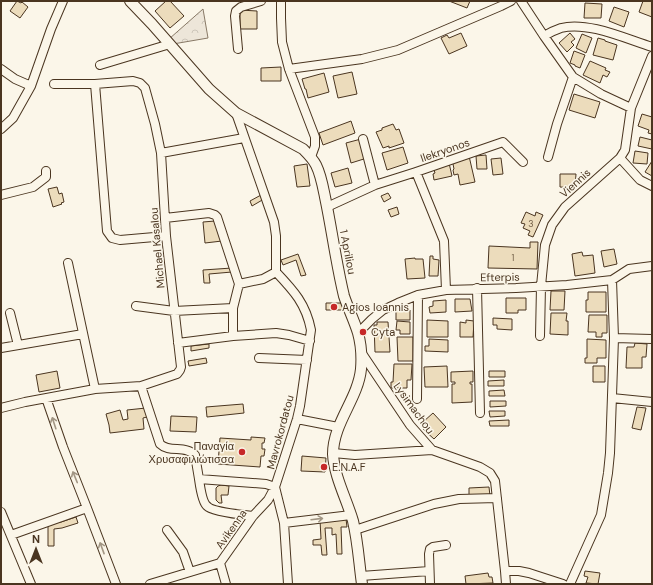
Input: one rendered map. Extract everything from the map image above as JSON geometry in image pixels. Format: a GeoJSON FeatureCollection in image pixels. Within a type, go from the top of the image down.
{"type":"FeatureCollection","features":[{"type":"Feature","properties":{"kind":"main road","name":"1 Apriliou"},"geometry":{"type":"LineString","coordinates":[[130,1],[209,89],[236,113],[303,149],[316,165],[321,177],[344,296],[358,332],[361,352],[361,369],[359,379],[338,427],[334,440],[333,453],[334,464],[355,530],[362,580]]}},
{"type":"Feature","properties":{"kind":"street"},"geometry":{"type":"LineString","coordinates":[[1,128],[13,118],[30,86],[63,1]]}},
{"type":"Feature","properties":{"kind":"street"},"geometry":{"type":"LineString","coordinates":[[238,49],[235,16],[236,10],[262,1]]}},
{"type":"Feature","properties":{"kind":"street"},"geometry":{"type":"LineString","coordinates":[[281,1],[282,42],[290,69],[315,137],[315,146],[311,158]]}},
{"type":"Feature","properties":{"kind":"street"},"geometry":{"type":"LineString","coordinates":[[493,1],[501,6]]}},
{"type":"Feature","properties":{"kind":"street"},"geometry":{"type":"LineString","coordinates":[[290,69],[362,59],[398,50],[510,1]]}},
{"type":"Feature","properties":{"kind":"street"},"geometry":{"type":"LineString","coordinates":[[521,1],[572,76],[600,94],[631,108]]}},
{"type":"Feature","properties":{"kind":"street"},"geometry":{"type":"LineString","coordinates":[[544,36],[561,28],[579,26],[598,29],[652,47]]}},
{"type":"Feature","properties":{"kind":"street"},"geometry":{"type":"LineString","coordinates":[[100,65],[170,44]]}},
{"type":"Feature","properties":{"kind":"street","name":"Viennis"},"geometry":{"type":"LineString","coordinates":[[540,336],[541,286],[545,245],[552,225],[565,207],[620,158],[625,150],[631,108],[652,56]]}},
{"type":"Feature","properties":{"kind":"street"},"geometry":{"type":"LineString","coordinates":[[1,69],[15,79],[30,86]]}},
{"type":"Feature","properties":{"kind":"street"},"geometry":{"type":"LineString","coordinates":[[548,157],[572,76]]}},
{"type":"Feature","properties":{"kind":"street","name":"Michael Kasalou"},"geometry":{"type":"LineString","coordinates":[[1,408],[95,389],[140,386],[177,374],[181,367],[166,236],[161,153],[145,88],[140,83],[133,81],[94,84]]}},
{"type":"Feature","properties":{"kind":"street"},"geometry":{"type":"LineString","coordinates":[[54,84],[94,84],[107,231],[112,238],[120,240],[166,236]]}},
{"type":"Feature","properties":{"kind":"street"},"geometry":{"type":"LineString","coordinates":[[236,113],[274,222],[276,236],[276,272],[263,279],[239,284]]}},
{"type":"Feature","properties":{"kind":"street"},"geometry":{"type":"LineString","coordinates":[[161,153],[244,138]]}},
{"type":"Feature","properties":{"kind":"street"},"geometry":{"type":"LineString","coordinates":[[363,138],[375,185]]}},
{"type":"Feature","properties":{"kind":"street","name":"Ilekryonos"},"geometry":{"type":"LineString","coordinates":[[446,290],[444,241],[416,172],[503,142],[523,162]]}},
{"type":"Feature","properties":{"kind":"street"},"geometry":{"type":"LineString","coordinates":[[620,158],[640,180],[652,186]]}},
{"type":"Feature","properties":{"kind":"street"},"geometry":{"type":"LineString","coordinates":[[1,195],[33,187],[46,177],[46,171]]}},
{"type":"Feature","properties":{"kind":"street"},"geometry":{"type":"LineString","coordinates":[[327,207],[375,185],[416,172]]}},
{"type":"Feature","properties":{"kind":"street"},"geometry":{"type":"LineString","coordinates":[[165,218],[209,213],[217,217],[239,284],[233,308],[233,336]]}},
{"type":"Feature","properties":{"kind":"street"},"geometry":{"type":"LineString","coordinates":[[68,263],[95,389]]}},
{"type":"Feature","properties":{"kind":"street","name":"Efterpis"},"geometry":{"type":"LineString","coordinates":[[358,332],[383,310],[418,295],[446,290],[516,288],[612,280],[629,269],[652,266]]}},
{"type":"Feature","properties":{"kind":"street","name":"Mavrokordatou"},"geometry":{"type":"LineString","coordinates":[[276,272],[290,287],[304,308],[309,318],[311,330],[300,406],[276,487],[284,523],[288,584]]}},
{"type":"Feature","properties":{"kind":"street"},"geometry":{"type":"LineString","coordinates":[[570,584],[600,515],[608,473],[614,338],[612,280]]}},
{"type":"Feature","properties":{"kind":"street"},"geometry":{"type":"LineString","coordinates":[[477,288],[480,413]]}},
{"type":"Feature","properties":{"kind":"street"},"geometry":{"type":"LineString","coordinates":[[417,399],[418,295]]}},
{"type":"Feature","properties":{"kind":"street"},"geometry":{"type":"LineString","coordinates":[[136,306],[174,311],[233,308]]}},
{"type":"Feature","properties":{"kind":"street"},"geometry":{"type":"LineString","coordinates":[[10,313],[18,345]]}},
{"type":"Feature","properties":{"kind":"street"},"geometry":{"type":"LineString","coordinates":[[178,343],[233,336],[276,333],[310,341]]}},
{"type":"Feature","properties":{"kind":"street"},"geometry":{"type":"LineString","coordinates":[[1,348],[83,334]]}},
{"type":"Feature","properties":{"kind":"street"},"geometry":{"type":"LineString","coordinates":[[614,338],[652,339]]}},
{"type":"Feature","properties":{"kind":"street","name":"Lysimachou"},"geometry":{"type":"LineString","coordinates":[[361,352],[410,425],[432,450],[480,467],[490,473],[495,481],[506,584]]}},
{"type":"Feature","properties":{"kind":"street"},"geometry":{"type":"LineString","coordinates":[[259,358],[307,360]]}},
{"type":"Feature","properties":{"kind":"street"},"geometry":{"type":"LineString","coordinates":[[140,386],[160,444],[166,448],[190,451],[195,454],[204,502],[207,507],[214,510],[253,516]]}},
{"type":"Feature","properties":{"kind":"street"},"geometry":{"type":"LineString","coordinates":[[46,398],[62,447],[116,584]]}},
{"type":"Feature","properties":{"kind":"street"},"geometry":{"type":"LineString","coordinates":[[612,398],[652,402]]}},
{"type":"Feature","properties":{"kind":"street"},"geometry":{"type":"LineString","coordinates":[[297,419],[338,427]]}},
{"type":"Feature","properties":{"kind":"street"},"geometry":{"type":"LineString","coordinates":[[333,453],[355,455],[432,450]]}},
{"type":"Feature","properties":{"kind":"street"},"geometry":{"type":"LineString","coordinates":[[199,479],[266,484],[276,487]]}},
{"type":"Feature","properties":{"kind":"street","name":"Avikenna"},"geometry":{"type":"LineString","coordinates":[[150,584],[220,563],[253,516],[268,500],[276,487]]}},
{"type":"Feature","properties":{"kind":"street"},"geometry":{"type":"LineString","coordinates":[[355,530],[434,504],[459,499],[497,498]]}},
{"type":"Feature","properties":{"kind":"street"},"geometry":{"type":"LineString","coordinates":[[10,535],[87,508]]}},
{"type":"Feature","properties":{"kind":"street"},"geometry":{"type":"LineString","coordinates":[[1,512],[31,584]]}},
{"type":"Feature","properties":{"kind":"street"},"geometry":{"type":"LineString","coordinates":[[284,523],[351,515]]}},
{"type":"Feature","properties":{"kind":"street"},"geometry":{"type":"LineString","coordinates":[[167,530],[183,552],[190,572]]}},
{"type":"Feature","properties":{"kind":"street"},"geometry":{"type":"LineString","coordinates":[[430,584],[430,549],[433,547],[446,545]]}},
{"type":"Feature","properties":{"kind":"street"},"geometry":{"type":"LineString","coordinates":[[220,563],[226,584]]}},
{"type":"Feature","properties":{"kind":"street"},"geometry":{"type":"LineString","coordinates":[[362,580],[429,571]]}},
{"type":"Feature","properties":{"kind":"street"},"geometry":{"type":"LineString","coordinates":[[505,571],[529,573],[563,584]]}},
{"type":"Feature","properties":{"kind":"green space"},"geometry":{"type":"Polygon","coordinates":[[[203,9],[208,38],[173,44],[169,39],[203,9]]]}},
{"type":"Feature","properties":{"kind":"building"},"geometry":{"type":"Polygon","coordinates":[[[17,1],[22,2],[28,7],[20,18],[10,11],[17,1]]]}},
{"type":"Feature","properties":{"kind":"building"},"geometry":{"type":"Polygon","coordinates":[[[166,1],[170,1],[184,16],[170,28],[155,11],[166,1]]]}},
{"type":"Feature","properties":{"kind":"building"},"geometry":{"type":"Polygon","coordinates":[[[449,1],[470,1],[467,8],[449,1]]]}},
{"type":"Feature","properties":{"kind":"building"},"geometry":{"type":"Polygon","coordinates":[[[643,1],[652,1],[652,17],[639,12],[643,1]]]}},
{"type":"Feature","properties":{"kind":"building"},"geometry":{"type":"Polygon","coordinates":[[[585,3],[602,4],[601,18],[584,18],[585,3]]]}},
{"type":"Feature","properties":{"kind":"building"},"geometry":{"type":"Polygon","coordinates":[[[614,7],[629,12],[624,27],[609,21],[614,7]]]}},
{"type":"Feature","properties":{"kind":"building"},"geometry":{"type":"Polygon","coordinates":[[[240,10],[257,11],[257,29],[240,29],[240,10]]]}},
{"type":"Feature","properties":{"kind":"building"},"geometry":{"type":"Polygon","coordinates":[[[461,33],[467,46],[449,54],[441,38],[447,35],[449,38],[461,33]]]}},
{"type":"Feature","properties":{"kind":"building"},"geometry":{"type":"Polygon","coordinates":[[[570,33],[575,39],[571,42],[574,45],[567,52],[559,43],[570,33]]]}},
{"type":"Feature","properties":{"kind":"building"},"geometry":{"type":"Polygon","coordinates":[[[582,34],[592,38],[586,53],[576,48],[582,34]]]}},
{"type":"Feature","properties":{"kind":"building"},"geometry":{"type":"Polygon","coordinates":[[[598,38],[617,45],[613,60],[593,55],[598,38]]]}},
{"type":"Feature","properties":{"kind":"building"},"geometry":{"type":"Polygon","coordinates":[[[574,51],[585,55],[580,68],[570,63],[574,51]]]}},
{"type":"Feature","properties":{"kind":"building"},"geometry":{"type":"Polygon","coordinates":[[[590,61],[606,68],[605,70],[610,72],[607,77],[603,75],[600,83],[583,75],[590,61]]]}},
{"type":"Feature","properties":{"kind":"building"},"geometry":{"type":"Polygon","coordinates":[[[281,67],[281,81],[261,81],[261,68],[281,67]]]}},
{"type":"Feature","properties":{"kind":"building"},"geometry":{"type":"Polygon","coordinates":[[[352,72],[357,94],[338,98],[333,76],[352,72]]]}},
{"type":"Feature","properties":{"kind":"building"},"geometry":{"type":"Polygon","coordinates":[[[324,73],[329,92],[308,98],[302,79],[324,73]]]}},
{"type":"Feature","properties":{"kind":"building"},"geometry":{"type":"Polygon","coordinates":[[[574,94],[600,102],[595,118],[569,110],[574,94]]]}},
{"type":"Feature","properties":{"kind":"building"},"geometry":{"type":"Polygon","coordinates":[[[642,114],[652,117],[652,134],[648,133],[649,130],[638,126],[642,114]]]}},
{"type":"Feature","properties":{"kind":"building"},"geometry":{"type":"Polygon","coordinates":[[[351,121],[355,133],[323,145],[319,133],[351,121]]]}},
{"type":"Feature","properties":{"kind":"building"},"geometry":{"type":"Polygon","coordinates":[[[393,124],[396,130],[399,129],[404,143],[389,148],[389,146],[383,148],[376,132],[393,124]]]}},
{"type":"Feature","properties":{"kind":"building"},"geometry":{"type":"Polygon","coordinates":[[[640,137],[652,140],[652,149],[638,146],[640,137]]]}},
{"type":"Feature","properties":{"kind":"building"},"geometry":{"type":"Polygon","coordinates":[[[361,139],[367,158],[351,163],[346,143],[361,139]]]}},
{"type":"Feature","properties":{"kind":"building"},"geometry":{"type":"Polygon","coordinates":[[[403,147],[408,163],[387,170],[382,153],[403,147]]]}},
{"type":"Feature","properties":{"kind":"building"},"geometry":{"type":"Polygon","coordinates":[[[635,151],[648,153],[647,164],[633,163],[635,151]]]}},
{"type":"Feature","properties":{"kind":"building"},"geometry":{"type":"Polygon","coordinates":[[[486,155],[487,169],[477,169],[476,156],[486,155]]]}},
{"type":"Feature","properties":{"kind":"building"},"geometry":{"type":"Polygon","coordinates":[[[469,156],[475,182],[460,185],[458,174],[454,175],[452,159],[469,156]]]}},
{"type":"Feature","properties":{"kind":"building"},"geometry":{"type":"Polygon","coordinates":[[[501,158],[503,174],[493,175],[491,159],[501,158]]]}},
{"type":"Feature","properties":{"kind":"building"},"geometry":{"type":"Polygon","coordinates":[[[652,161],[652,176],[645,172],[652,161]]]}},
{"type":"Feature","properties":{"kind":"building"},"geometry":{"type":"Polygon","coordinates":[[[449,163],[452,176],[434,180],[433,174],[435,173],[433,167],[449,163]]]}},
{"type":"Feature","properties":{"kind":"building"},"geometry":{"type":"Polygon","coordinates":[[[307,164],[310,186],[297,187],[294,166],[307,164]]]}},
{"type":"Feature","properties":{"kind":"building"},"geometry":{"type":"Polygon","coordinates":[[[348,168],[352,183],[335,187],[331,173],[348,168]]]}},
{"type":"Feature","properties":{"kind":"building"},"geometry":{"type":"Polygon","coordinates":[[[560,174],[576,174],[575,188],[560,187],[560,174]]]}},
{"type":"Feature","properties":{"kind":"building"},"geometry":{"type":"Polygon","coordinates":[[[57,187],[59,194],[62,193],[64,202],[53,207],[48,189],[57,187]]]}},
{"type":"Feature","properties":{"kind":"building"},"geometry":{"type":"Polygon","coordinates":[[[388,193],[391,198],[384,202],[381,196],[388,193]]]}},
{"type":"Feature","properties":{"kind":"building"},"geometry":{"type":"Polygon","coordinates":[[[261,195],[264,199],[252,206],[250,201],[261,195]]]}},
{"type":"Feature","properties":{"kind":"building"},"geometry":{"type":"Polygon","coordinates":[[[397,207],[399,214],[391,217],[388,210],[397,207]]]}},
{"type":"Feature","properties":{"kind":"building"},"geometry":{"type":"Polygon","coordinates":[[[526,212],[535,216],[536,212],[543,215],[533,237],[528,235],[530,231],[523,228],[525,224],[521,223],[526,212]]]}},
{"type":"Feature","properties":{"kind":"building"},"geometry":{"type":"Polygon","coordinates":[[[215,221],[222,241],[205,243],[203,222],[215,221]]]}},
{"type":"Feature","properties":{"kind":"building"},"geometry":{"type":"Polygon","coordinates":[[[530,242],[538,242],[537,269],[488,268],[489,246],[530,248],[530,242]]]}},
{"type":"Feature","properties":{"kind":"building"},"geometry":{"type":"Polygon","coordinates":[[[614,249],[617,264],[604,267],[601,251],[614,249]]]}},
{"type":"Feature","properties":{"kind":"building"},"geometry":{"type":"Polygon","coordinates":[[[582,252],[583,256],[593,255],[595,273],[575,276],[572,254],[582,252]]]}},
{"type":"Feature","properties":{"kind":"building"},"geometry":{"type":"Polygon","coordinates":[[[298,254],[306,275],[301,276],[296,260],[283,265],[281,260],[298,254]]]}},
{"type":"Feature","properties":{"kind":"building"},"geometry":{"type":"Polygon","coordinates":[[[430,256],[433,256],[433,259],[439,260],[438,276],[429,276],[430,256]]]}},
{"type":"Feature","properties":{"kind":"building"},"geometry":{"type":"Polygon","coordinates":[[[405,259],[423,259],[425,278],[407,279],[405,259]]]}},
{"type":"Feature","properties":{"kind":"building"},"geometry":{"type":"Polygon","coordinates":[[[232,268],[232,272],[209,274],[210,283],[204,283],[203,270],[232,268]]]}},
{"type":"Feature","properties":{"kind":"building"},"geometry":{"type":"Polygon","coordinates":[[[551,291],[565,291],[564,310],[550,310],[551,291]]]}},
{"type":"Feature","properties":{"kind":"building"},"geometry":{"type":"Polygon","coordinates":[[[588,292],[606,292],[606,312],[586,312],[588,292]]]}},
{"type":"Feature","properties":{"kind":"building"},"geometry":{"type":"Polygon","coordinates":[[[506,298],[526,298],[526,310],[518,310],[518,313],[506,313],[506,298]]]}},
{"type":"Feature","properties":{"kind":"building"},"geometry":{"type":"Polygon","coordinates":[[[455,299],[470,299],[472,311],[455,312],[455,299]]]}},
{"type":"Feature","properties":{"kind":"building"},"geometry":{"type":"Polygon","coordinates":[[[446,300],[446,312],[430,313],[429,307],[433,306],[433,301],[446,300]]]}},
{"type":"Feature","properties":{"kind":"building","name":"Agios Ioannis"},"geometry":{"type":"Polygon","coordinates":[[[326,303],[343,303],[343,310],[326,310],[326,303]]]}},
{"type":"Feature","properties":{"kind":"building"},"geometry":{"type":"Polygon","coordinates":[[[396,310],[410,310],[410,320],[396,320],[396,310]]]}},
{"type":"Feature","properties":{"kind":"building"},"geometry":{"type":"Polygon","coordinates":[[[551,313],[567,313],[566,321],[568,321],[568,335],[550,334],[551,313]]]}},
{"type":"Feature","properties":{"kind":"building"},"geometry":{"type":"Polygon","coordinates":[[[589,315],[607,315],[607,333],[602,333],[602,337],[596,337],[596,332],[588,332],[589,315]]]}},
{"type":"Feature","properties":{"kind":"building"},"geometry":{"type":"Polygon","coordinates":[[[493,318],[512,319],[512,330],[497,329],[497,325],[493,325],[493,318]]]}},
{"type":"Feature","properties":{"kind":"building"},"geometry":{"type":"Polygon","coordinates":[[[427,320],[448,321],[448,337],[427,337],[427,320]]]}},
{"type":"Feature","properties":{"kind":"building"},"geometry":{"type":"Polygon","coordinates":[[[466,320],[474,321],[473,337],[460,337],[460,322],[466,323],[466,320]]]}},
{"type":"Feature","properties":{"kind":"building"},"geometry":{"type":"Polygon","coordinates":[[[397,321],[410,322],[410,334],[400,334],[400,330],[396,330],[397,321]]]}},
{"type":"Feature","properties":{"kind":"building"},"geometry":{"type":"Polygon","coordinates":[[[377,322],[388,322],[390,352],[375,352],[374,325],[377,325],[377,322]]]}},
{"type":"Feature","properties":{"kind":"building"},"geometry":{"type":"Polygon","coordinates":[[[397,337],[413,337],[413,361],[398,361],[397,337]]]}},
{"type":"Feature","properties":{"kind":"building"},"geometry":{"type":"Polygon","coordinates":[[[429,339],[448,340],[448,352],[425,351],[425,346],[429,346],[429,339]]]}},
{"type":"Feature","properties":{"kind":"building"},"geometry":{"type":"Polygon","coordinates":[[[587,339],[606,340],[606,358],[597,358],[597,363],[585,363],[585,358],[587,358],[587,339]]]}},
{"type":"Feature","properties":{"kind":"building"},"geometry":{"type":"Polygon","coordinates":[[[635,343],[647,344],[646,357],[642,357],[642,368],[626,368],[627,347],[634,347],[635,343]]]}},
{"type":"Feature","properties":{"kind":"building"},"geometry":{"type":"Polygon","coordinates":[[[209,344],[209,348],[191,351],[191,346],[209,344]]]}},
{"type":"Feature","properties":{"kind":"building"},"geometry":{"type":"Polygon","coordinates":[[[206,358],[207,363],[189,366],[188,361],[206,358]]]}},
{"type":"Feature","properties":{"kind":"building"},"geometry":{"type":"Polygon","coordinates":[[[394,364],[412,364],[411,380],[407,380],[407,388],[391,388],[391,382],[393,382],[394,364]]]}},
{"type":"Feature","properties":{"kind":"building"},"geometry":{"type":"Polygon","coordinates":[[[447,366],[448,387],[425,387],[424,367],[447,366]]]}},
{"type":"Feature","properties":{"kind":"building"},"geometry":{"type":"Polygon","coordinates":[[[593,366],[605,366],[605,382],[593,382],[593,366]]]}},
{"type":"Feature","properties":{"kind":"building"},"geometry":{"type":"Polygon","coordinates":[[[57,371],[60,388],[39,392],[36,375],[57,371]]]}},
{"type":"Feature","properties":{"kind":"building"},"geometry":{"type":"Polygon","coordinates":[[[473,371],[473,382],[470,382],[470,384],[472,384],[472,402],[452,403],[452,384],[455,384],[455,382],[451,382],[451,372],[473,371]]]}},
{"type":"Feature","properties":{"kind":"building"},"geometry":{"type":"Polygon","coordinates":[[[489,371],[505,371],[505,377],[489,377],[489,371]]]}},
{"type":"Feature","properties":{"kind":"building"},"geometry":{"type":"Polygon","coordinates":[[[504,380],[504,386],[488,386],[488,381],[504,380]]]}},
{"type":"Feature","properties":{"kind":"building"},"geometry":{"type":"Polygon","coordinates":[[[504,390],[505,396],[489,396],[489,391],[504,390]]]}},
{"type":"Feature","properties":{"kind":"building"},"geometry":{"type":"Polygon","coordinates":[[[490,401],[506,401],[506,406],[490,407],[490,401]]]}},
{"type":"Feature","properties":{"kind":"building"},"geometry":{"type":"Polygon","coordinates":[[[243,404],[244,413],[207,417],[206,407],[243,404]]]}},
{"type":"Feature","properties":{"kind":"building"},"geometry":{"type":"Polygon","coordinates":[[[637,407],[646,408],[641,430],[632,428],[637,407]]]}},
{"type":"Feature","properties":{"kind":"building"},"geometry":{"type":"Polygon","coordinates":[[[146,408],[147,417],[143,418],[144,429],[110,433],[106,414],[120,410],[123,420],[128,419],[127,410],[146,408]]]}},
{"type":"Feature","properties":{"kind":"building"},"geometry":{"type":"Polygon","coordinates":[[[489,411],[505,411],[505,416],[490,417],[489,411]]]}},
{"type":"Feature","properties":{"kind":"building"},"geometry":{"type":"Polygon","coordinates":[[[433,413],[446,427],[434,439],[423,429],[427,426],[423,422],[433,413]]]}},
{"type":"Feature","properties":{"kind":"building"},"geometry":{"type":"Polygon","coordinates":[[[171,416],[197,417],[196,432],[170,431],[171,416]]]}},
{"type":"Feature","properties":{"kind":"building"},"geometry":{"type":"Polygon","coordinates":[[[509,420],[509,426],[490,426],[489,421],[509,420]]]}},
{"type":"Feature","properties":{"kind":"building","name":"Παναγία Χρυσαφιλιώτισσα"},"geometry":{"type":"Polygon","coordinates":[[[251,437],[265,438],[264,443],[262,443],[262,449],[265,449],[264,456],[261,456],[260,467],[218,464],[220,438],[251,440],[251,437]]]}},
{"type":"Feature","properties":{"kind":"building"},"geometry":{"type":"Polygon","coordinates":[[[302,456],[326,458],[325,472],[301,471],[302,456]]]}},
{"type":"Feature","properties":{"kind":"building"},"geometry":{"type":"Polygon","coordinates":[[[221,485],[229,486],[228,495],[221,495],[222,503],[219,503],[216,500],[216,488],[221,485]]]}},
{"type":"Feature","properties":{"kind":"building"},"geometry":{"type":"Polygon","coordinates":[[[489,487],[490,496],[469,497],[469,488],[489,487]]]}},
{"type":"Feature","properties":{"kind":"building"},"geometry":{"type":"Polygon","coordinates":[[[76,517],[78,523],[54,529],[54,546],[48,546],[48,523],[61,522],[76,517]]]}},
{"type":"Feature","properties":{"kind":"building"},"geometry":{"type":"Polygon","coordinates":[[[346,519],[347,527],[341,527],[342,554],[337,554],[336,534],[332,535],[332,528],[325,528],[327,555],[322,555],[321,545],[313,545],[313,540],[321,539],[320,520],[346,519]]]}},
{"type":"Feature","properties":{"kind":"building"},"geometry":{"type":"Polygon","coordinates":[[[585,571],[600,573],[598,584],[586,583],[588,577],[584,576],[585,571]]]}},
{"type":"Feature","properties":{"kind":"building"},"geometry":{"type":"Polygon","coordinates":[[[488,573],[489,577],[492,577],[493,583],[466,584],[465,576],[488,573]]]}},
{"type":"Feature","properties":{"kind":"place","name":"Agios Ioannis"},"geometry":{"type":"Point","coordinates":[334,307]}},
{"type":"Feature","properties":{"kind":"place","name":"Cyta"},"geometry":{"type":"Point","coordinates":[363,332]}},
{"type":"Feature","properties":{"kind":"place","name":"Παναγία Χρυσαφιλιώτισσα"},"geometry":{"type":"Point","coordinates":[242,452]}},
{"type":"Feature","properties":{"kind":"place","name":"E.N.A.F"},"geometry":{"type":"Point","coordinates":[324,467]}}]}
